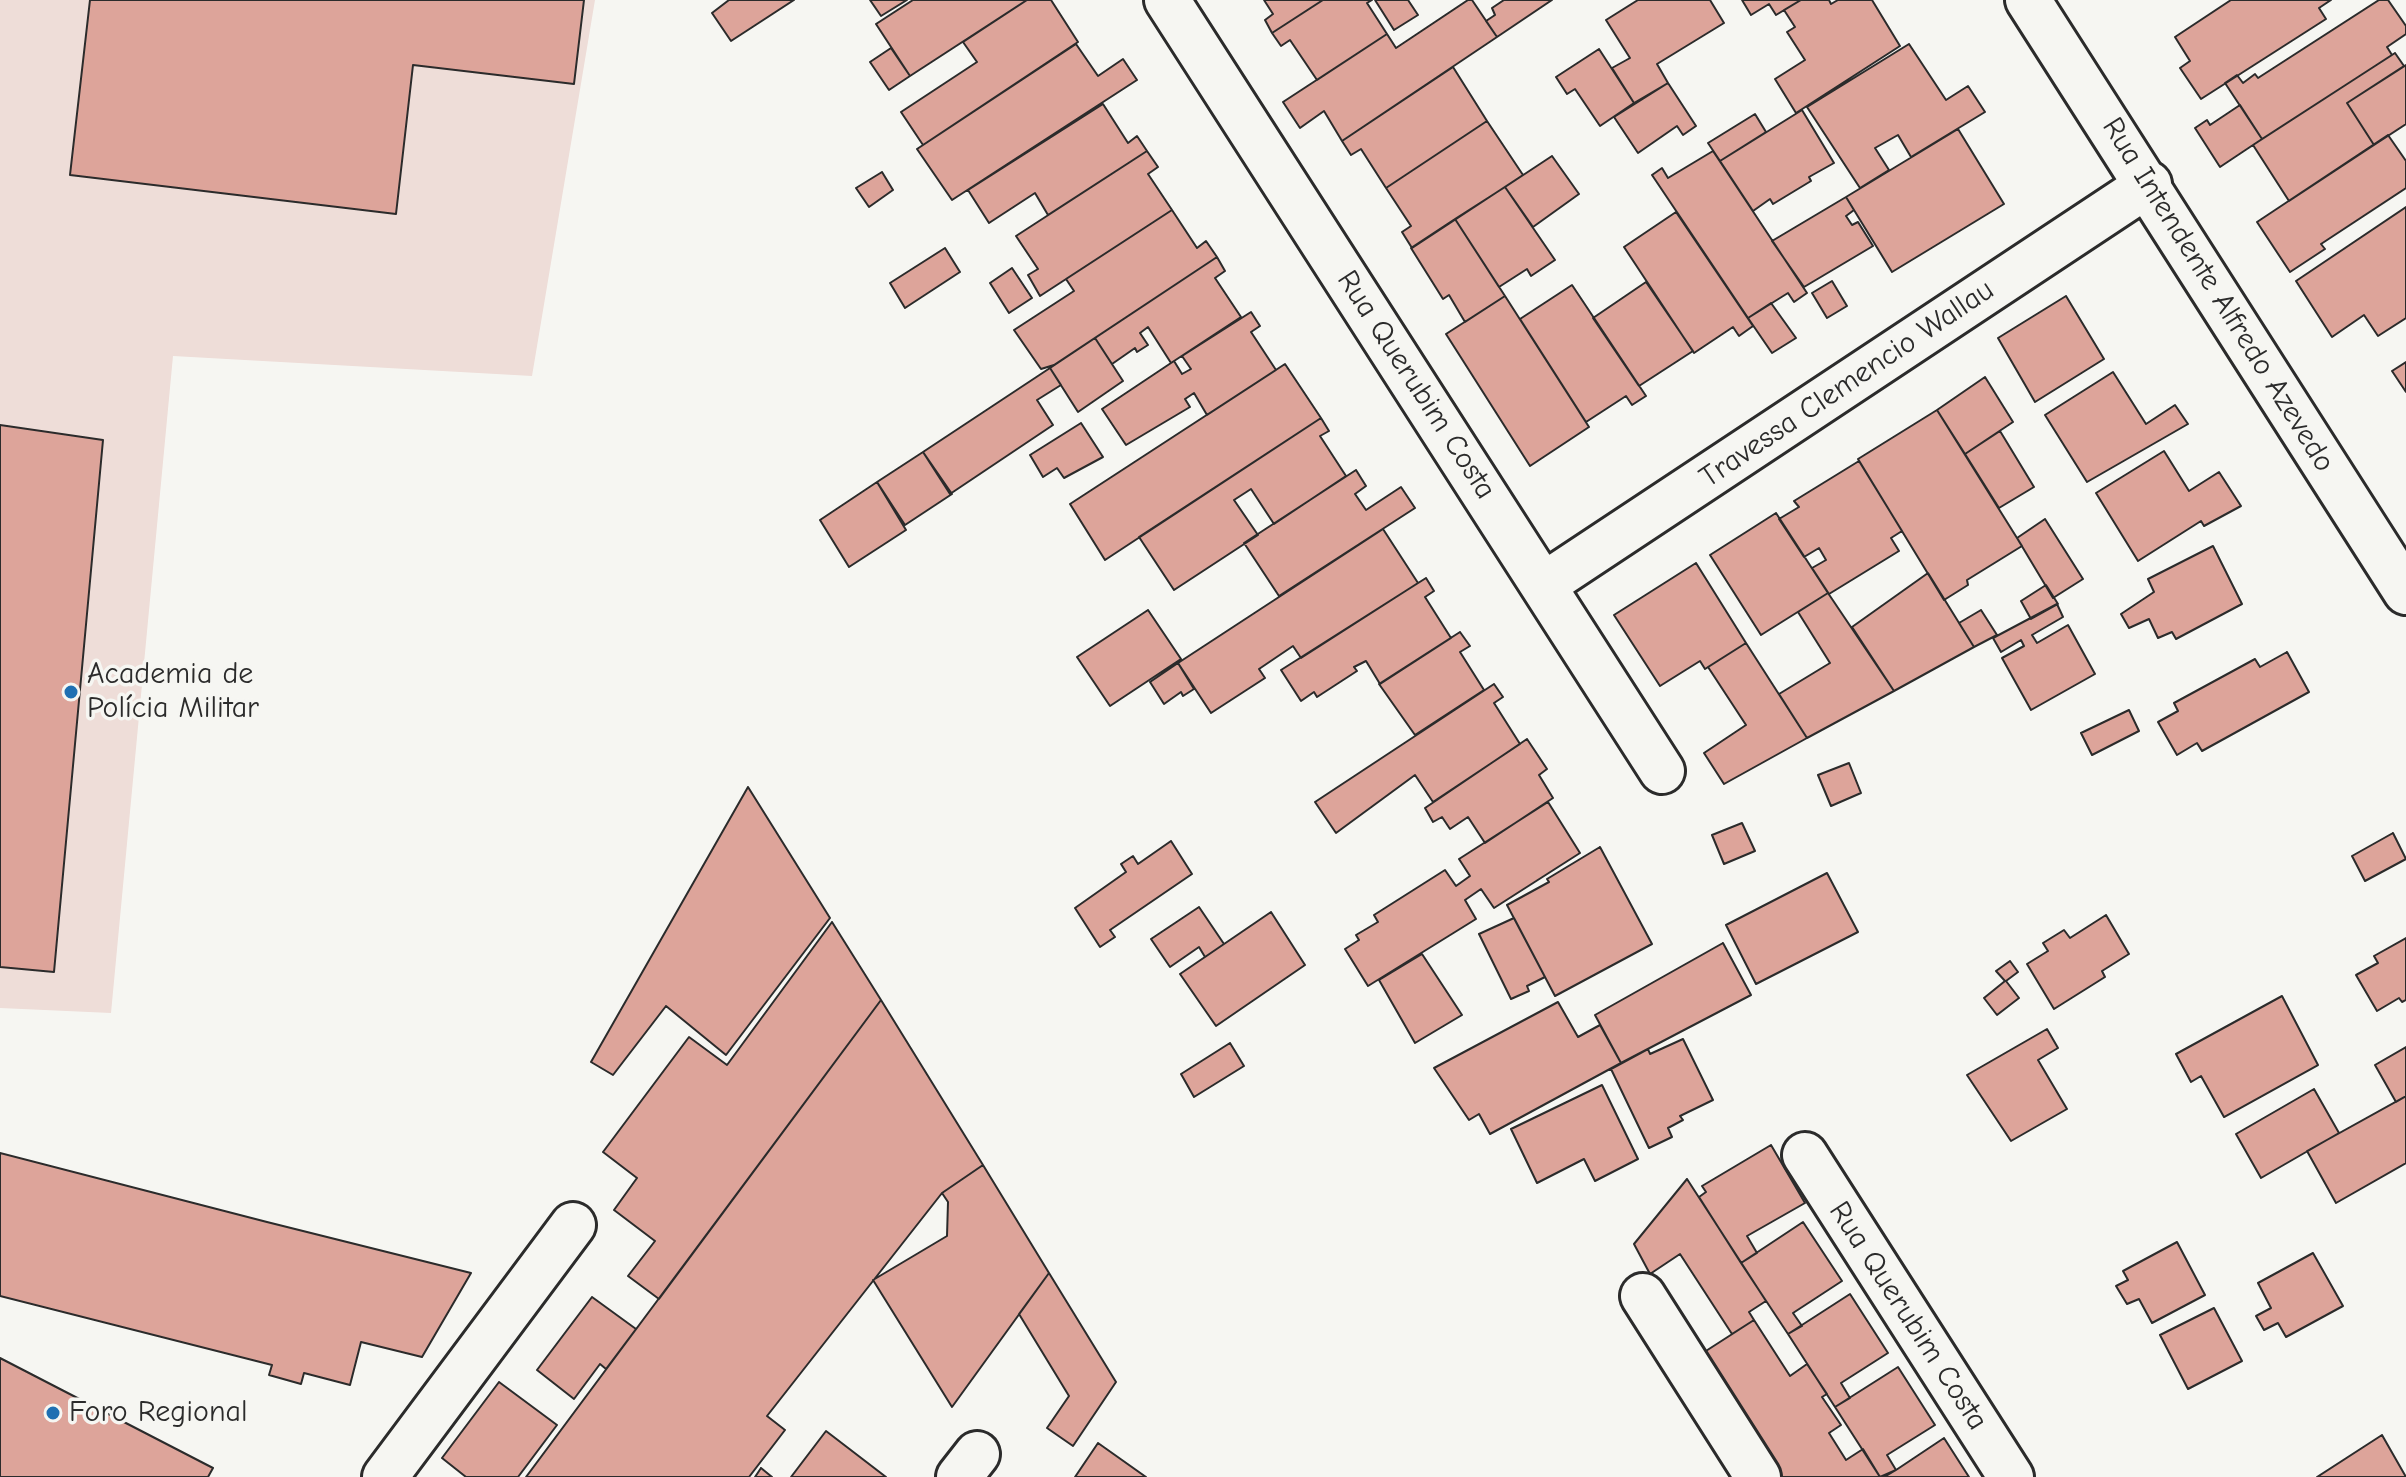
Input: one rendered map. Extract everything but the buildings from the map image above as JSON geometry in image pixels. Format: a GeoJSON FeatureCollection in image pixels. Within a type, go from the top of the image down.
{"type":"FeatureCollection","features":[{"type":"Feature","properties":{"kind":"street","name":"Rua Querubim Costa"},"geometry":{"type":"LineString","coordinates":[[1167,0],[1545,584],[1662,771]]}},
{"type":"Feature","properties":{"kind":"street","name":"Rua Intendente Alfredo Azevedo"},"geometry":{"type":"LineString","coordinates":[[2028,0],[2149,184],[2406,592]]}},
{"type":"Feature","properties":{"kind":"street","name":"Travessa Clemencio Wallau"},"geometry":{"type":"LineString","coordinates":[[1545,584],[2149,184]]}},
{"type":"Feature","properties":{"kind":"street","name":"Rua Querubim Costa"},"geometry":{"type":"LineString","coordinates":[[1805,1155],[2011,1477]]}},
{"type":"Feature","properties":{"kind":"street"},"geometry":{"type":"LineString","coordinates":[[385,1477],[573,1225]]}},
{"type":"Feature","properties":{"kind":"street"},"geometry":{"type":"LineString","coordinates":[[1643,1296],[1758,1477]]}},
{"type":"Feature","properties":{"kind":"shaded area","name":"Academia de Polícia Militar"},"geometry":{"type":"Polygon","coordinates":[[[0,0],[595,0],[532,376],[173,356],[111,1013],[0,1008],[0,0]]]}},
{"type":"Feature","properties":{"kind":"place","name":"Academia de Polícia Militar"},"geometry":{"type":"Point","coordinates":[71,692]}},
{"type":"Feature","properties":{"kind":"place","name":"Foro Regional"},"geometry":{"type":"Point","coordinates":[53,1413]}}]}
